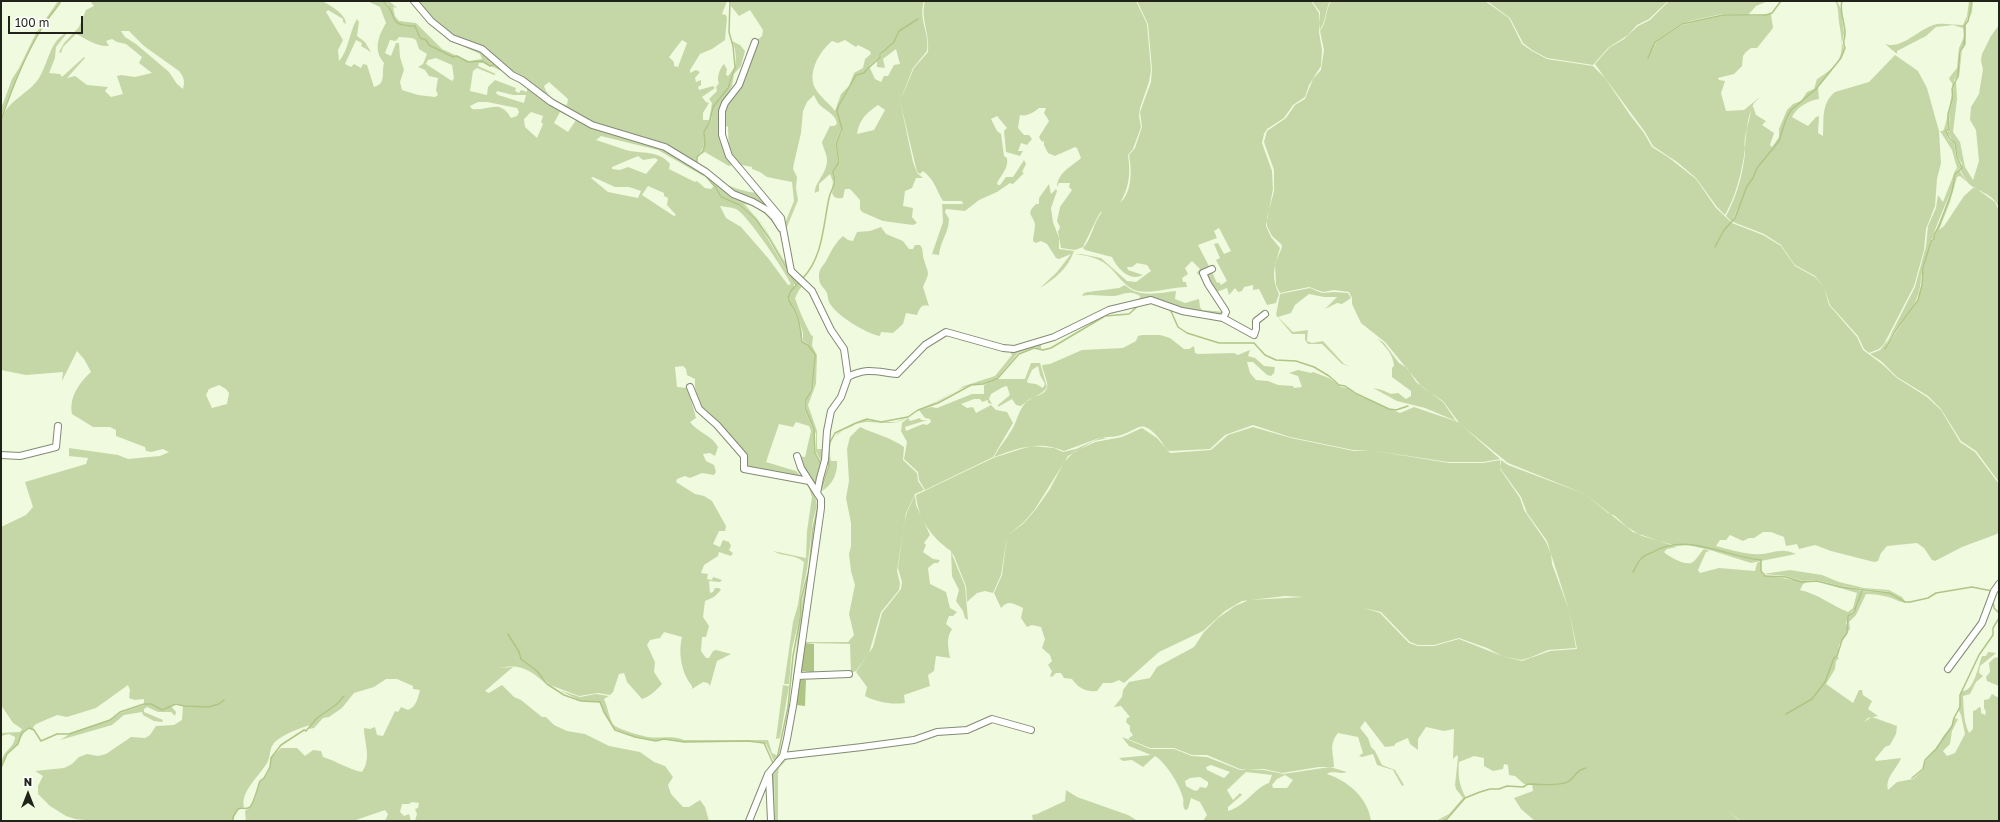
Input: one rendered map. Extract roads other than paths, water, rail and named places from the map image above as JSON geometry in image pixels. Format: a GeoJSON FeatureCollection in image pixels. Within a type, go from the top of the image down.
{"type":"FeatureCollection","features":[{"type":"Feature","properties":{"kind":"street"},"geometry":{"type":"LineString","coordinates":[[414,1],[431,21],[452,38],[482,49],[512,75],[522,80],[545,98],[592,125],[666,147],[677,153],[706,172],[733,194],[753,202],[767,210],[779,223],[784,235]]}},
{"type":"Feature","properties":{"kind":"street"},"geometry":{"type":"LineString","coordinates":[[749,821],[768,774],[782,756],[793,706],[821,508],[818,493],[825,460],[825,442],[829,418],[831,411],[846,388],[848,378],[844,349],[831,330],[812,291],[791,271],[781,218],[729,156],[722,135],[723,107],[739,85],[755,42]]}},
{"type":"Feature","properties":{"kind":"street"},"geometry":{"type":"LineString","coordinates":[[1212,269],[1203,273],[1208,284],[1226,312],[1223,318]]}},
{"type":"Feature","properties":{"kind":"street"},"geometry":{"type":"LineString","coordinates":[[848,378],[859,372],[872,370],[897,374],[925,346],[946,332],[1003,348],[1014,349],[1054,337],[1110,310],[1151,300],[1182,310],[1223,318],[1254,335],[1256,321],[1265,314]]}},
{"type":"Feature","properties":{"kind":"street"},"geometry":{"type":"LineString","coordinates":[[690,387],[699,409],[717,425],[744,456],[744,469],[809,481]]}},
{"type":"Feature","properties":{"kind":"street"},"geometry":{"type":"LineString","coordinates":[[1,455],[20,456],[56,447],[58,426]]}},
{"type":"Feature","properties":{"kind":"street"},"geometry":{"type":"LineString","coordinates":[[797,456],[801,468],[818,493]]}},
{"type":"Feature","properties":{"kind":"street"},"geometry":{"type":"LineString","coordinates":[[1948,669],[1982,623],[1994,591],[1999,584]]}},
{"type":"Feature","properties":{"kind":"street"},"geometry":{"type":"LineString","coordinates":[[797,676],[849,674]]}},
{"type":"Feature","properties":{"kind":"street"},"geometry":{"type":"LineString","coordinates":[[782,756],[862,748],[914,740],[937,732],[967,730],[992,719],[1031,730]]}},
{"type":"Feature","properties":{"kind":"street"},"geometry":{"type":"LineString","coordinates":[[768,774],[771,821]]}},
{"type":"Feature","properties":{"kind":"waterway"},"geometry":{"type":"LineString","coordinates":[[1,120],[14,84],[30,48],[45,23],[61,1]]}},
{"type":"Feature","properties":{"kind":"waterway"},"geometry":{"type":"LineString","coordinates":[[383,1],[391,10],[396,22],[399,24],[415,26],[420,38],[426,40],[429,45],[453,57],[457,56],[468,62],[482,61],[490,66],[493,65]]}},
{"type":"Feature","properties":{"kind":"waterway"},"geometry":{"type":"LineString","coordinates":[[697,163],[697,157],[703,151],[705,145],[704,132],[710,121],[713,107],[728,88],[735,67],[733,46],[729,32],[730,1]]}},
{"type":"Feature","properties":{"kind":"waterway"},"geometry":{"type":"LineString","coordinates":[[1648,58],[1655,42],[1682,24],[1723,15],[1766,15],[1772,13],[1781,1]]}},
{"type":"Feature","properties":{"kind":"waterway"},"geometry":{"type":"LineString","coordinates":[[1715,247],[1724,230],[1735,218],[1747,186],[1753,178],[1757,168],[1779,141],[1786,119],[1791,110],[1816,89],[1841,58],[1845,48],[1845,29],[1841,9],[1842,1]]}},
{"type":"Feature","properties":{"kind":"waterway"},"geometry":{"type":"LineString","coordinates":[[1885,349],[1894,333],[1918,300],[1922,285],[1923,268],[1931,241],[1934,239],[1934,235],[1939,226],[1952,191],[1955,174],[1962,168],[1957,157],[1955,143],[1949,138],[1946,131],[1949,129],[1948,114],[1953,97],[1952,89],[1958,75],[1960,52],[1964,45],[1964,26],[1968,21],[1972,1]]}},
{"type":"Feature","properties":{"kind":"waterway"},"geometry":{"type":"LineString","coordinates":[[802,279],[809,271],[818,252],[829,198],[835,183],[833,172],[839,162],[836,144],[842,129],[837,111],[838,107],[856,75],[864,73],[880,57],[880,54],[894,42],[899,31],[918,19]]}},
{"type":"Feature","properties":{"kind":"waterway"},"geometry":{"type":"LineString","coordinates":[[703,173],[716,188],[721,197],[740,205],[756,219],[769,238],[796,285]]}},
{"type":"Feature","properties":{"kind":"waterway"},"geometry":{"type":"LineString","coordinates":[[799,282],[791,291],[788,298],[798,320],[802,342],[808,345],[815,355],[812,390],[806,400],[805,408],[814,429],[815,453],[821,464]]}},
{"type":"Feature","properties":{"kind":"waterway"},"geometry":{"type":"LineString","coordinates":[[829,444],[835,433],[856,423],[867,419],[881,422],[908,417],[918,410],[938,403],[971,385],[983,384],[998,378],[1019,354],[1034,348],[1043,350],[1051,348],[1105,316],[1129,314],[1139,305]]}},
{"type":"Feature","properties":{"kind":"waterway"},"geometry":{"type":"LineString","coordinates":[[1170,309],[1178,327],[1187,333],[1219,343],[1254,343],[1265,355],[1276,360],[1296,361],[1314,367],[1329,376],[1339,385],[1345,386],[1357,394],[1389,409],[1396,410],[1408,406]]}},
{"type":"Feature","properties":{"kind":"waterway"},"geometry":{"type":"LineString","coordinates":[[820,493],[829,466],[828,456]]}},
{"type":"Feature","properties":{"kind":"waterway"},"geometry":{"type":"LineString","coordinates":[[777,759],[788,707],[793,656],[800,619],[801,599],[809,570],[813,529],[818,506],[817,497]]}},
{"type":"Feature","properties":{"kind":"waterway"},"geometry":{"type":"LineString","coordinates":[[1633,572],[1643,557],[1665,547],[1678,544],[1706,547],[1747,558],[1761,560],[1761,571],[1765,576],[1786,577],[1802,582],[1817,581],[1840,587],[1890,593],[1905,602],[1928,598],[1936,593],[1972,587],[1992,591]]}},
{"type":"Feature","properties":{"kind":"waterway"},"geometry":{"type":"LineString","coordinates":[[1786,714],[1812,699],[1825,682],[1834,658],[1837,656],[1842,640],[1847,633],[1848,616],[1854,612],[1862,591]]}},
{"type":"Feature","properties":{"kind":"waterway"},"geometry":{"type":"LineString","coordinates":[[1993,601],[1994,608],[1999,613]]}},
{"type":"Feature","properties":{"kind":"waterway"},"geometry":{"type":"LineString","coordinates":[[1912,778],[1923,769],[1925,760],[1936,749],[1952,726],[1954,718],[1960,707],[1960,695],[1979,655],[1993,635],[1993,628],[1999,618]]}},
{"type":"Feature","properties":{"kind":"waterway"},"geometry":{"type":"LineString","coordinates":[[508,634],[519,652],[521,659],[537,671],[547,684],[564,695],[581,701],[600,702],[615,730],[635,737],[656,741],[664,739],[684,742],[748,741],[764,743],[773,763]]}},
{"type":"Feature","properties":{"kind":"waterway"},"geometry":{"type":"LineString","coordinates":[[233,821],[233,817],[238,809],[250,807],[260,781],[264,778],[270,767],[271,758],[281,745],[304,730],[306,731],[317,718],[337,704],[344,696]]}},
{"type":"Feature","properties":{"kind":"waterway"},"geometry":{"type":"LineString","coordinates":[[1,768],[7,754],[18,744],[21,734],[29,728],[34,730],[41,741],[57,734],[69,734],[110,720],[120,712],[144,704],[151,704],[162,710],[176,704],[184,706],[208,707],[219,704],[224,700]]}},
{"type":"Feature","properties":{"kind":"waterway"},"geometry":{"type":"LineString","coordinates":[[1441,821],[1447,819],[1465,798],[1480,792],[1507,786],[1523,787],[1528,784],[1549,785],[1566,783],[1578,772],[1586,768]]}},
{"type":"Feature","properties":{"kind":"waterway"},"geometry":{"type":"LineString","coordinates":[[773,772],[774,821]]}}]}
